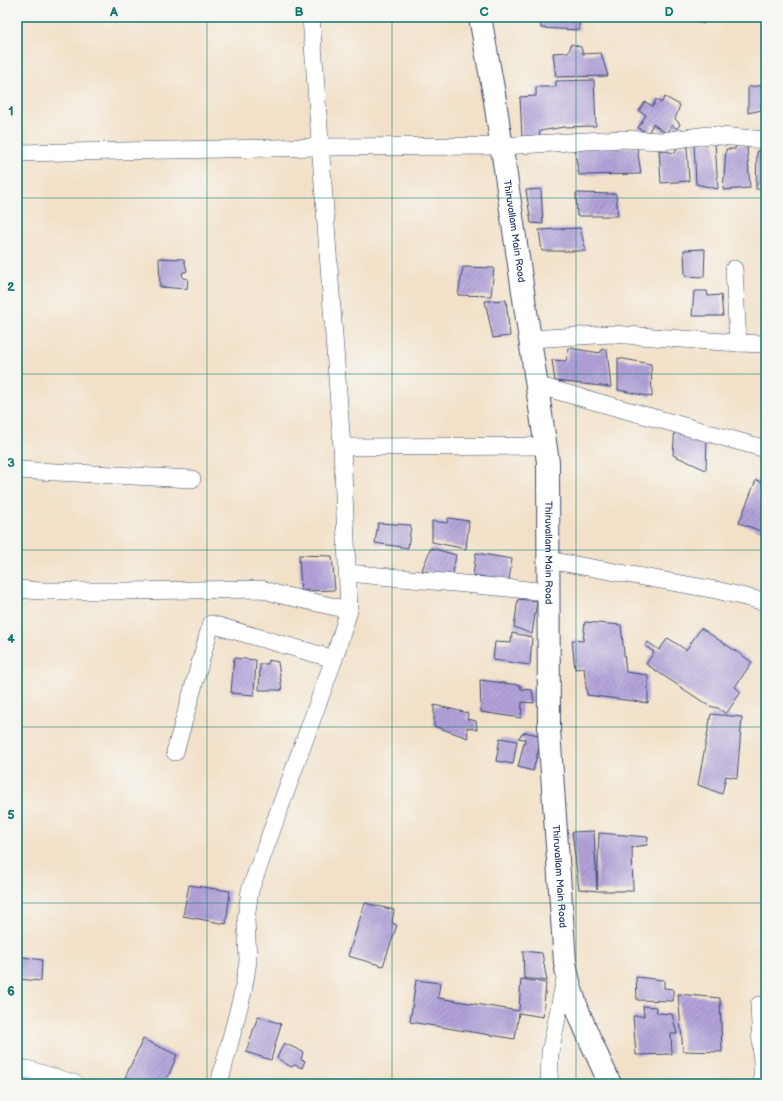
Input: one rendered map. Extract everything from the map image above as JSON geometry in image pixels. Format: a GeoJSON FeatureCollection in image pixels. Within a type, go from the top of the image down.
{"type":"FeatureCollection","features":[{"type":"Feature","properties":{"kind":"main road","name":"Thiruvallam Main Road"},"geometry":{"type":"LineString","coordinates":[[480,17],[501,146],[548,462],[550,730],[566,972],[578,1009],[610,1084]]}},
{"type":"Feature","properties":{"kind":"street"},"geometry":{"type":"LineString","coordinates":[[219,1084],[244,992],[248,960],[246,919],[250,890],[334,659],[349,610],[342,447],[310,17]]}},
{"type":"Feature","properties":{"kind":"street"},"geometry":{"type":"LineString","coordinates":[[17,153],[320,147],[501,146],[621,139],[663,141],[708,135],[766,140]]}},
{"type":"Feature","properties":{"kind":"street"},"geometry":{"type":"LineString","coordinates":[[734,269],[738,343]]}},
{"type":"Feature","properties":{"kind":"street"},"geometry":{"type":"LineString","coordinates":[[530,339],[612,334],[766,344]]}},
{"type":"Feature","properties":{"kind":"street"},"geometry":{"type":"LineString","coordinates":[[536,385],[766,449]]}},
{"type":"Feature","properties":{"kind":"street"},"geometry":{"type":"LineString","coordinates":[[342,447],[545,446]]}},
{"type":"Feature","properties":{"kind":"street"},"geometry":{"type":"LineString","coordinates":[[17,470],[192,479]]}},
{"type":"Feature","properties":{"kind":"street"},"geometry":{"type":"LineString","coordinates":[[548,560],[716,590],[766,602]]}},
{"type":"Feature","properties":{"kind":"street"},"geometry":{"type":"LineString","coordinates":[[348,573],[548,592]]}},
{"type":"Feature","properties":{"kind":"street"},"geometry":{"type":"LineString","coordinates":[[17,589],[40,591],[109,591],[262,589],[277,594],[349,610]]}},
{"type":"Feature","properties":{"kind":"street"},"geometry":{"type":"LineString","coordinates":[[175,752],[212,624],[334,659]]}},
{"type":"Feature","properties":{"kind":"street"},"geometry":{"type":"LineString","coordinates":[[549,1084],[550,1053],[566,972]]}},
{"type":"Feature","properties":{"kind":"street"},"geometry":{"type":"LineString","coordinates":[[759,1005],[763,1084]]}},
{"type":"Feature","properties":{"kind":"street"},"geometry":{"type":"LineString","coordinates":[[17,1070],[27,1069],[76,1084]]}},
{"type":"Feature","properties":{"kind":"building"},"geometry":{"type":"Polygon","coordinates":[[[540,17],[574,17],[579,19],[579,30],[541,28],[540,17]]]}},
{"type":"Feature","properties":{"kind":"building"},"geometry":{"type":"Polygon","coordinates":[[[695,17],[710,17],[703,24],[693,19],[695,17]]]}},
{"type":"Feature","properties":{"kind":"building"},"geometry":{"type":"Polygon","coordinates":[[[571,44],[581,47],[583,54],[601,53],[608,76],[556,77],[553,53],[569,52],[571,44]]]}},
{"type":"Feature","properties":{"kind":"building"},"geometry":{"type":"Polygon","coordinates":[[[594,80],[596,126],[564,127],[540,131],[539,136],[522,137],[520,97],[536,96],[536,87],[556,87],[556,81],[594,80]]]}},
{"type":"Feature","properties":{"kind":"building"},"geometry":{"type":"Polygon","coordinates":[[[766,85],[766,104],[761,103],[762,110],[748,113],[748,87],[766,85]]]}},
{"type":"Feature","properties":{"kind":"building"},"geometry":{"type":"Polygon","coordinates":[[[665,97],[680,105],[675,119],[680,124],[677,129],[672,125],[667,134],[653,124],[648,133],[638,128],[646,115],[639,111],[645,102],[653,106],[656,99],[661,103],[665,97]]]}},
{"type":"Feature","properties":{"kind":"building"},"geometry":{"type":"Polygon","coordinates":[[[694,142],[715,143],[718,189],[696,184],[694,142]]]}},
{"type":"Feature","properties":{"kind":"building"},"geometry":{"type":"Polygon","coordinates":[[[678,145],[687,146],[689,181],[661,183],[659,150],[675,153],[678,145]]]}},
{"type":"Feature","properties":{"kind":"building"},"geometry":{"type":"Polygon","coordinates":[[[736,145],[747,145],[750,188],[723,190],[726,149],[735,149],[736,145]]]}},
{"type":"Feature","properties":{"kind":"building"},"geometry":{"type":"Polygon","coordinates":[[[637,147],[641,174],[579,175],[574,148],[637,147]]]}},
{"type":"Feature","properties":{"kind":"building"},"geometry":{"type":"Polygon","coordinates":[[[757,151],[766,151],[766,190],[756,189],[757,151]]]}},
{"type":"Feature","properties":{"kind":"building"},"geometry":{"type":"Polygon","coordinates":[[[541,189],[543,224],[531,223],[526,190],[541,189]]]}},
{"type":"Feature","properties":{"kind":"building"},"geometry":{"type":"Polygon","coordinates":[[[576,193],[616,194],[618,216],[577,216],[576,193]]]}},
{"type":"Feature","properties":{"kind":"building"},"geometry":{"type":"Polygon","coordinates":[[[580,228],[586,251],[542,251],[539,230],[580,228]]]}},
{"type":"Feature","properties":{"kind":"building"},"geometry":{"type":"Polygon","coordinates":[[[705,249],[704,277],[685,276],[684,250],[705,249]]]}},
{"type":"Feature","properties":{"kind":"building"},"geometry":{"type":"Polygon","coordinates":[[[159,258],[184,259],[187,271],[182,273],[183,278],[188,279],[187,289],[160,287],[159,258]]]}},
{"type":"Feature","properties":{"kind":"building"},"geometry":{"type":"Polygon","coordinates":[[[463,267],[494,268],[491,296],[458,295],[463,267]]]}},
{"type":"Feature","properties":{"kind":"building"},"geometry":{"type":"Polygon","coordinates":[[[694,291],[707,291],[708,296],[721,295],[723,316],[692,316],[694,291]]]}},
{"type":"Feature","properties":{"kind":"building"},"geometry":{"type":"Polygon","coordinates":[[[506,300],[510,336],[493,338],[485,301],[506,300]]]}},
{"type":"Feature","properties":{"kind":"building"},"geometry":{"type":"Polygon","coordinates":[[[569,348],[600,353],[602,349],[607,350],[611,387],[555,381],[552,360],[566,361],[569,348]]]}},
{"type":"Feature","properties":{"kind":"building"},"geometry":{"type":"Polygon","coordinates":[[[618,358],[651,364],[652,397],[618,390],[618,358]]]}},
{"type":"Feature","properties":{"kind":"building"},"geometry":{"type":"Polygon","coordinates":[[[675,427],[707,436],[706,470],[673,455],[675,427]]]}},
{"type":"Feature","properties":{"kind":"building"},"geometry":{"type":"Polygon","coordinates":[[[756,480],[766,484],[766,533],[739,523],[756,480]]]}},
{"type":"Feature","properties":{"kind":"building"},"geometry":{"type":"Polygon","coordinates":[[[448,518],[469,521],[466,549],[432,542],[432,521],[447,523],[448,518]]]}},
{"type":"Feature","properties":{"kind":"building"},"geometry":{"type":"Polygon","coordinates":[[[378,523],[411,525],[408,548],[375,543],[378,523]]]}},
{"type":"Feature","properties":{"kind":"building"},"geometry":{"type":"Polygon","coordinates":[[[431,548],[456,555],[452,579],[422,570],[431,548]]]}},
{"type":"Feature","properties":{"kind":"building"},"geometry":{"type":"Polygon","coordinates":[[[476,553],[512,559],[509,581],[473,575],[476,553]]]}},
{"type":"Feature","properties":{"kind":"building"},"geometry":{"type":"Polygon","coordinates":[[[299,555],[332,556],[335,590],[301,591],[299,555]]]}},
{"type":"Feature","properties":{"kind":"building"},"geometry":{"type":"Polygon","coordinates":[[[518,599],[537,601],[532,634],[514,627],[518,599]]]}},
{"type":"Feature","properties":{"kind":"building"},"geometry":{"type":"Polygon","coordinates":[[[585,622],[621,625],[626,672],[648,675],[648,703],[587,695],[584,668],[575,669],[572,640],[583,641],[585,622]]]}},
{"type":"Feature","properties":{"kind":"building"},"geometry":{"type":"Polygon","coordinates":[[[701,628],[752,662],[735,687],[741,692],[726,714],[718,708],[709,706],[646,664],[654,652],[645,646],[648,642],[659,650],[668,638],[686,650],[701,628]]]}},
{"type":"Feature","properties":{"kind":"building"},"geometry":{"type":"Polygon","coordinates":[[[512,633],[532,637],[530,665],[493,660],[495,642],[511,643],[512,633]]]}},
{"type":"Feature","properties":{"kind":"building"},"geometry":{"type":"Polygon","coordinates":[[[234,658],[256,660],[254,695],[231,693],[234,658]]]}},
{"type":"Feature","properties":{"kind":"building"},"geometry":{"type":"Polygon","coordinates":[[[268,660],[278,662],[282,690],[259,690],[260,664],[268,664],[268,660]]]}},
{"type":"Feature","properties":{"kind":"building"},"geometry":{"type":"Polygon","coordinates":[[[480,680],[520,685],[521,689],[532,690],[534,703],[522,702],[521,718],[481,712],[480,680]]]}},
{"type":"Feature","properties":{"kind":"building"},"geometry":{"type":"Polygon","coordinates":[[[434,705],[468,713],[467,719],[476,721],[477,730],[467,727],[468,738],[434,726],[434,705]]]}},
{"type":"Feature","properties":{"kind":"building"},"geometry":{"type":"Polygon","coordinates":[[[711,714],[742,717],[737,778],[726,776],[722,794],[698,785],[711,714]]]}},
{"type":"Feature","properties":{"kind":"building"},"geometry":{"type":"Polygon","coordinates":[[[525,732],[542,736],[533,771],[518,767],[525,739],[518,738],[525,732]]]}},
{"type":"Feature","properties":{"kind":"building"},"geometry":{"type":"Polygon","coordinates":[[[500,738],[517,741],[513,764],[496,761],[500,738]]]}},
{"type":"Feature","properties":{"kind":"building"},"geometry":{"type":"Polygon","coordinates":[[[594,831],[597,889],[599,833],[648,837],[647,845],[632,847],[633,891],[598,891],[579,889],[572,832],[594,831]]]}},
{"type":"Feature","properties":{"kind":"building"},"geometry":{"type":"Polygon","coordinates":[[[189,885],[230,891],[226,924],[183,916],[189,885]]]}},
{"type":"Feature","properties":{"kind":"building"},"geometry":{"type":"Polygon","coordinates":[[[365,903],[394,910],[392,923],[397,925],[383,966],[348,956],[365,903]]]}},
{"type":"Feature","properties":{"kind":"building"},"geometry":{"type":"Polygon","coordinates":[[[523,951],[542,953],[547,981],[524,978],[523,951]]]}},
{"type":"Feature","properties":{"kind":"building"},"geometry":{"type":"Polygon","coordinates":[[[17,956],[42,960],[41,981],[17,979],[17,956]]]}},
{"type":"Feature","properties":{"kind":"building"},"geometry":{"type":"Polygon","coordinates":[[[636,977],[664,980],[664,988],[673,989],[673,1001],[637,1000],[636,977]]]}},
{"type":"Feature","properties":{"kind":"building"},"geometry":{"type":"Polygon","coordinates":[[[521,979],[546,983],[543,1017],[519,1013],[515,1039],[410,1022],[416,980],[440,983],[438,998],[519,1011],[521,979]]]}},
{"type":"Feature","properties":{"kind":"building"},"geometry":{"type":"Polygon","coordinates":[[[678,994],[720,998],[722,1052],[683,1051],[678,994]]]}},
{"type":"Feature","properties":{"kind":"building"},"geometry":{"type":"Polygon","coordinates":[[[643,1006],[656,1007],[657,1013],[672,1014],[677,1034],[671,1034],[672,1054],[636,1055],[633,1016],[644,1016],[643,1006]]]}},
{"type":"Feature","properties":{"kind":"building"},"geometry":{"type":"Polygon","coordinates":[[[258,1016],[281,1024],[271,1060],[246,1052],[258,1016]]]}},
{"type":"Feature","properties":{"kind":"building"},"geometry":{"type":"Polygon","coordinates":[[[143,1039],[177,1055],[165,1084],[126,1084],[123,1082],[143,1039]]]}},
{"type":"Feature","properties":{"kind":"building"},"geometry":{"type":"Polygon","coordinates":[[[284,1043],[303,1052],[301,1060],[305,1061],[302,1068],[295,1065],[291,1067],[277,1058],[284,1043]]]}}]}
